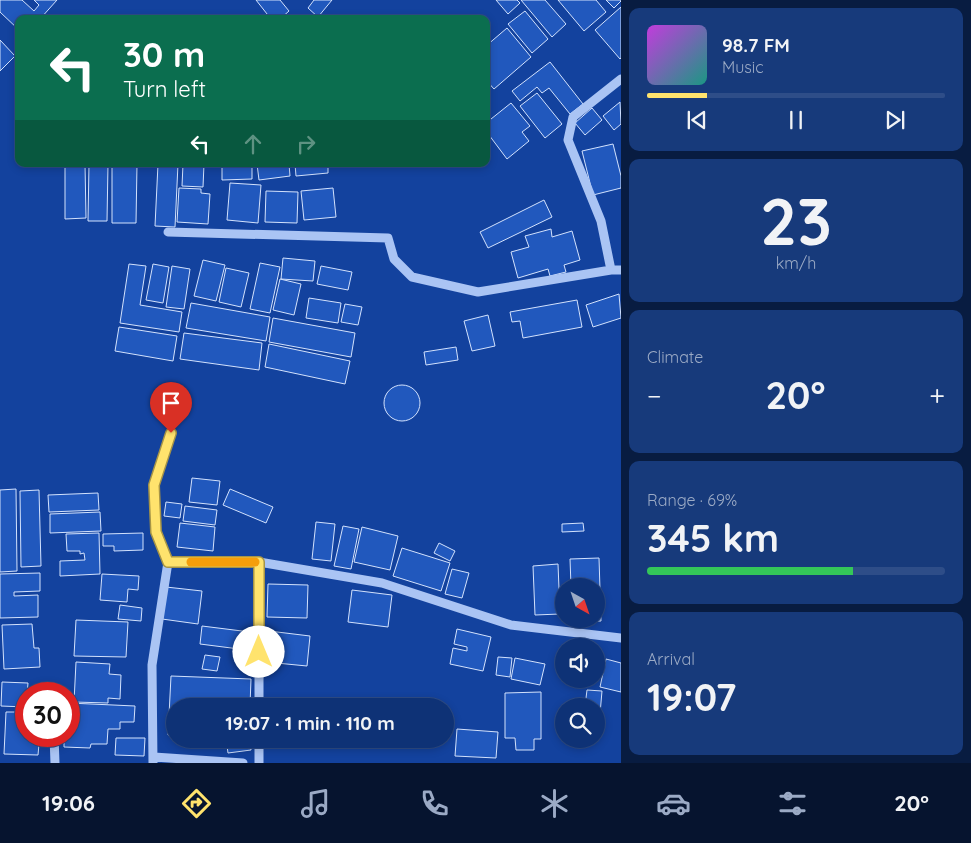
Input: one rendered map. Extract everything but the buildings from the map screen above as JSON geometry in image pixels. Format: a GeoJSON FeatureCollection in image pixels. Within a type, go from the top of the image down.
{"type":"FeatureCollection","features":[{"type":"Feature","properties":{"kind":"street"},"geometry":{"type":"LineString","coordinates":[[611,270],[601,221],[568,140],[573,117],[621,78]]}},
{"type":"Feature","properties":{"kind":"street"},"geometry":{"type":"LineString","coordinates":[[168,232],[388,238],[394,259],[412,277],[478,292],[611,270],[621,270]]}},
{"type":"Feature","properties":{"kind":"street"},"geometry":{"type":"LineString","coordinates":[[171,433],[154,485],[156,532],[168,562],[152,665],[153,760],[243,763]]}},
{"type":"Feature","properties":{"kind":"street"},"geometry":{"type":"LineString","coordinates":[[168,562],[259,562],[382,583],[511,625],[621,638]]}},
{"type":"Feature","properties":{"kind":"street"},"geometry":{"type":"LineString","coordinates":[[259,562],[259,698]]}},
{"type":"Feature","properties":{"kind":"street"},"geometry":{"type":"LineString","coordinates":[[54,747],[55,763]]}},
{"type":"Feature","properties":{"kind":"street"},"geometry":{"type":"LineString","coordinates":[[259,748],[259,763]]}},
{"type":"Feature","properties":{"kind":"slow traffic"},"geometry":{"type":"LineString","coordinates":[[191,562],[255,562]]}},
{"type":"Feature","properties":{"kind":"route"},"geometry":{"type":"LineString","coordinates":[[171,433],[154,485],[156,532],[168,562],[259,562],[259,652]]}}]}
